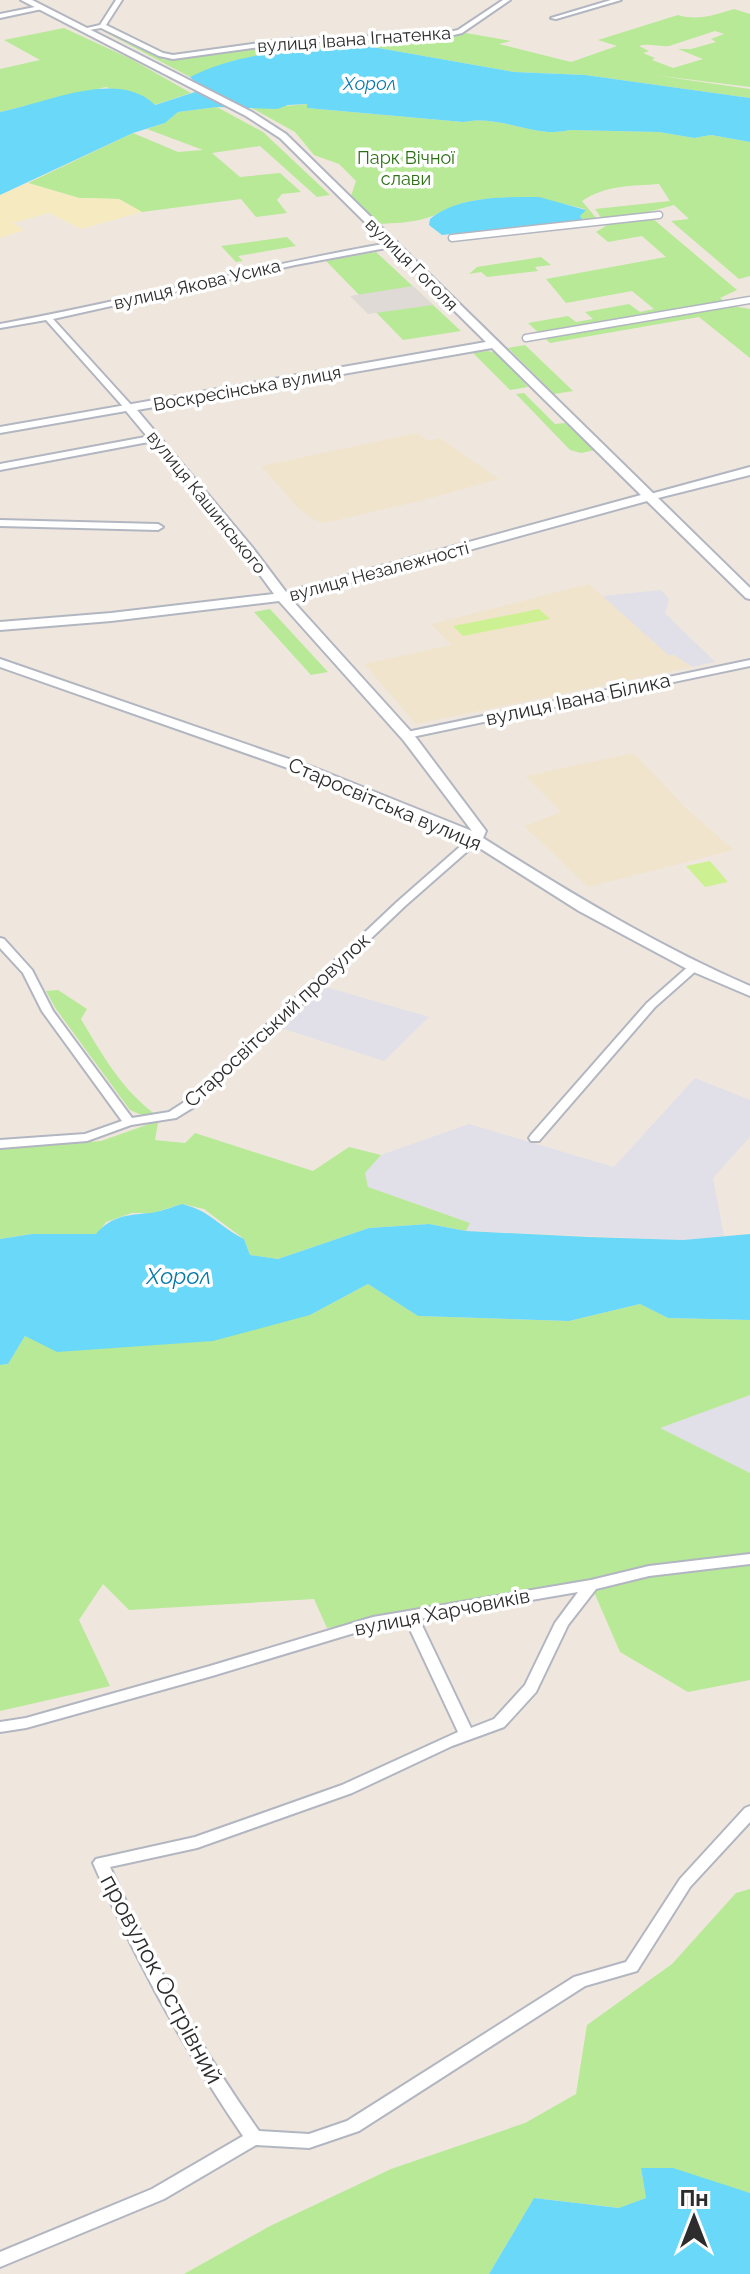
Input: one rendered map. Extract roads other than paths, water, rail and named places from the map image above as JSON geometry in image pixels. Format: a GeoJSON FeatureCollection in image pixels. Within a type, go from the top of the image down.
{"type":"FeatureCollection","features":[{"type":"Feature","properties":{"kind":"main road","name":"вулиця Незалежності"},"geometry":{"type":"LineString","coordinates":[[650,496],[750,471]]}},
{"type":"Feature","properties":{"kind":"street","name":"вулиця Гоголя"},"geometry":{"type":"LineString","coordinates":[[25,0],[249,114],[283,136],[750,595]]}},
{"type":"Feature","properties":{"kind":"street"},"geometry":{"type":"LineString","coordinates":[[85,30],[102,26],[119,0]]}},
{"type":"Feature","properties":{"kind":"street","name":"вулиця Івана Ігнатенка"},"geometry":{"type":"LineString","coordinates":[[102,26],[161,55],[173,57],[288,41],[441,36],[460,32],[507,0]]}},
{"type":"Feature","properties":{"kind":"street"},"geometry":{"type":"LineString","coordinates":[[554,18],[618,0]]}},
{"type":"Feature","properties":{"kind":"street"},"geometry":{"type":"LineString","coordinates":[[0,16],[40,8]]}},
{"type":"Feature","properties":{"kind":"street"},"geometry":{"type":"LineString","coordinates":[[452,238],[659,215]]}},
{"type":"Feature","properties":{"kind":"street","name":"вулиця Якова Усика"},"geometry":{"type":"LineString","coordinates":[[0,326],[48,318],[238,274],[394,244]]}},
{"type":"Feature","properties":{"kind":"street"},"geometry":{"type":"LineString","coordinates":[[526,338],[750,300]]}},
{"type":"Feature","properties":{"kind":"street","name":"вулиця Кашинського"},"geometry":{"type":"LineString","coordinates":[[48,318],[156,438],[283,597],[407,735],[479,831],[475,839]]}},
{"type":"Feature","properties":{"kind":"street","name":"Воскресінська вулиця"},"geometry":{"type":"LineString","coordinates":[[0,430],[493,344]]}},
{"type":"Feature","properties":{"kind":"street"},"geometry":{"type":"LineString","coordinates":[[0,467],[156,438]]}},
{"type":"Feature","properties":{"kind":"street","name":"вулиця Незалежності"},"geometry":{"type":"LineString","coordinates":[[0,626],[283,597],[650,496]]}},
{"type":"Feature","properties":{"kind":"street"},"geometry":{"type":"LineString","coordinates":[[0,523],[158,527]]}},
{"type":"Feature","properties":{"kind":"street","name":"Старосвітська вулиця"},"geometry":{"type":"LineString","coordinates":[[0,663],[310,771],[475,839],[584,908],[694,967],[750,991]]}},
{"type":"Feature","properties":{"kind":"street","name":"вулиця Івана Білика"},"geometry":{"type":"LineString","coordinates":[[407,735],[750,663]]}},
{"type":"Feature","properties":{"kind":"street","name":"Старосвітський провулок"},"geometry":{"type":"LineString","coordinates":[[0,1144],[87,1137],[129,1122],[172,1115],[190,1104],[401,904],[475,839]]}},
{"type":"Feature","properties":{"kind":"street"},"geometry":{"type":"LineString","coordinates":[[0,941],[28,972],[48,1011],[129,1122]]}},
{"type":"Feature","properties":{"kind":"street"},"geometry":{"type":"LineString","coordinates":[[535,1138],[651,1005],[694,967]]}},
{"type":"Feature","properties":{"kind":"street","name":"вулиця Харчовиків"},"geometry":{"type":"LineString","coordinates":[[0,1727],[26,1723],[212,1671],[373,1622],[591,1585],[649,1571],[750,1559]]}},
{"type":"Feature","properties":{"kind":"street"},"geometry":{"type":"LineString","coordinates":[[410,1615],[467,1735],[499,1723],[531,1688],[562,1623],[591,1585]]}},
{"type":"Feature","properties":{"kind":"street","name":"провулок Острівний"},"geometry":{"type":"LineString","coordinates":[[254,2138],[209,2075],[121,1909],[101,1863],[197,1842],[347,1789],[467,1735]]}},
{"type":"Feature","properties":{"kind":"street"},"geometry":{"type":"LineString","coordinates":[[0,2260],[158,2194],[254,2138],[309,2141],[353,2126],[580,1981],[631,1967],[685,1883],[750,1812]]}},
{"type":"Feature","properties":{"kind":"water","name":"Хорол"},"geometry":{"type":"Polygon","coordinates":[[[367,46],[514,72],[585,75],[750,98],[750,142],[711,135],[694,138],[659,132],[544,131],[491,121],[463,122],[307,108],[307,104],[277,109],[217,107],[178,112],[165,123],[133,133],[0,195],[0,112],[101,89],[121,89],[140,94],[155,105],[195,92],[197,84],[190,77],[233,61],[277,52],[367,46]]]}},
{"type":"Feature","properties":{"kind":"water"},"geometry":{"type":"Polygon","coordinates":[[[539,197],[586,210],[580,216],[583,220],[442,235],[429,225],[430,219],[441,211],[468,202],[539,197]]]}},
{"type":"Feature","properties":{"kind":"water","name":"Хорол"},"geometry":{"type":"Polygon","coordinates":[[[182,1204],[208,1215],[244,1239],[250,1255],[278,1259],[369,1228],[429,1224],[466,1231],[683,1240],[750,1234],[750,1320],[668,1318],[640,1304],[569,1321],[418,1316],[368,1284],[310,1315],[213,1341],[57,1352],[25,1336],[8,1364],[0,1365],[0,1239],[32,1234],[96,1234],[108,1223],[120,1218],[158,1212],[182,1204]]]}},
{"type":"Feature","properties":{"kind":"water"},"geometry":{"type":"Polygon","coordinates":[[[641,2168],[673,2168],[750,2193],[750,2274],[489,2274],[534,2198],[619,2208],[646,2198],[641,2168]]]}},
{"type":"Feature","properties":{"kind":"park label","name":"Парк Вічної слави"},"geometry":{"type":"Point","coordinates":[406,167]}}]}
